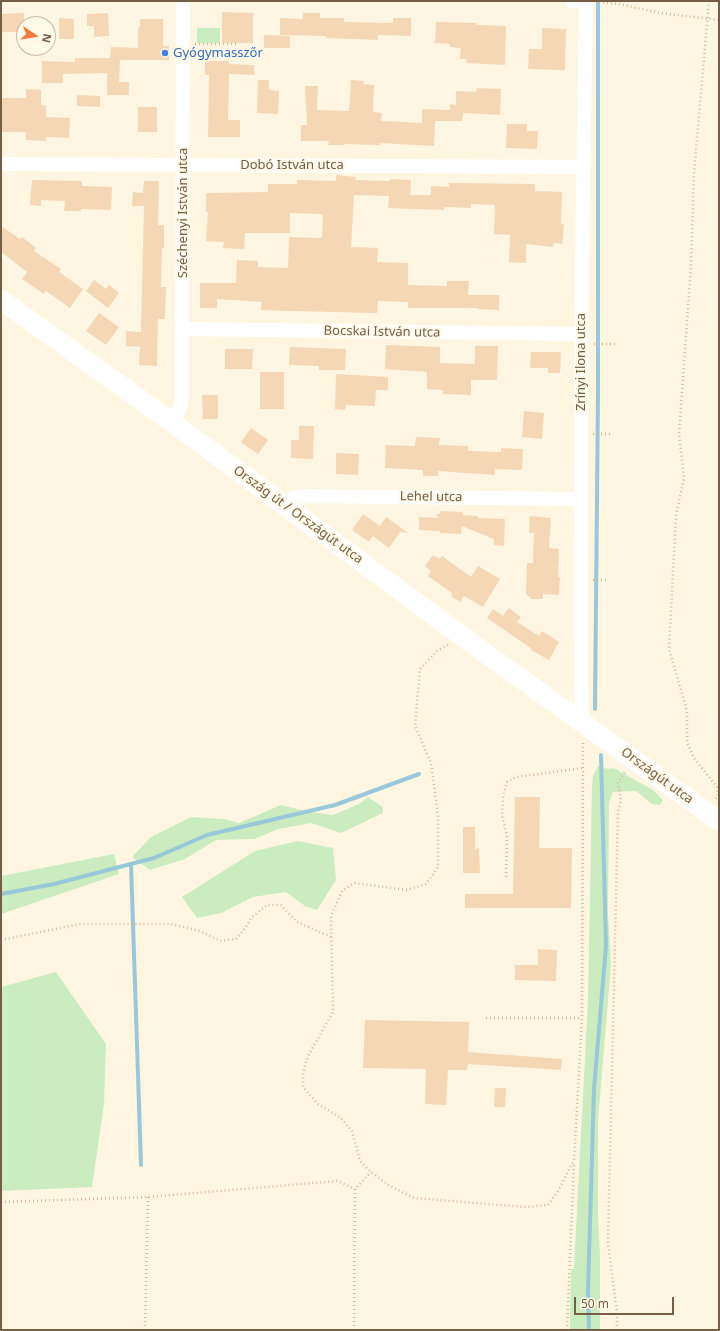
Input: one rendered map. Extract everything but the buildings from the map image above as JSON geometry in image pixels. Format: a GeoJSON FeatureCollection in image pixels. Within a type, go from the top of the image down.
{"type":"FeatureCollection","features":[{"type":"Feature","properties":{"kind":"main road","name":"Ország út / Országút utca"},"geometry":{"type":"LineString","coordinates":[[1,300],[173,423],[463,637],[588,727]]}},
{"type":"Feature","properties":{"kind":"main road","name":"Országút utca"},"geometry":{"type":"LineString","coordinates":[[588,727],[633,759],[715,806]]}},
{"type":"Feature","properties":{"kind":"street","name":"Széchenyi István utca"},"geometry":{"type":"LineString","coordinates":[[173,423],[182,399],[183,1]]}},
{"type":"Feature","properties":{"kind":"street"},"geometry":{"type":"LineString","coordinates":[[571,1],[586,1]]}},
{"type":"Feature","properties":{"kind":"street","name":"Zrínyi Ilona utca"},"geometry":{"type":"LineString","coordinates":[[586,1],[582,168],[580,604],[588,727]]}},
{"type":"Feature","properties":{"kind":"street","name":"Dobó István utca"},"geometry":{"type":"LineString","coordinates":[[1,164],[183,164],[582,168]]}},
{"type":"Feature","properties":{"kind":"street","name":"Bocskai István utca"},"geometry":{"type":"LineString","coordinates":[[182,329],[581,334]]}},
{"type":"Feature","properties":{"kind":"street","name":"Lehel utca"},"geometry":{"type":"LineString","coordinates":[[285,506],[294,498],[299,496],[581,499]]}},
{"type":"Feature","properties":{"kind":"path"},"geometry":{"type":"LineString","coordinates":[[586,1],[618,4],[661,13],[719,20]]}},
{"type":"Feature","properties":{"kind":"path"},"geometry":{"type":"LineString","coordinates":[[709,1],[694,173],[691,266],[679,434],[684,478],[676,516],[669,649],[687,711],[687,742],[694,758],[717,786],[715,806]]}},
{"type":"Feature","properties":{"kind":"path"},"geometry":{"type":"LineString","coordinates":[[183,44],[236,44]]}},
{"type":"Feature","properties":{"kind":"path"},"geometry":{"type":"LineString","coordinates":[[592,344],[618,344]]}},
{"type":"Feature","properties":{"kind":"path"},"geometry":{"type":"LineString","coordinates":[[592,434],[613,434]]}},
{"type":"Feature","properties":{"kind":"path"},"geometry":{"type":"LineString","coordinates":[[591,580],[606,580]]}},
{"type":"Feature","properties":{"kind":"path"},"geometry":{"type":"LineString","coordinates":[[463,637],[438,651],[420,669],[415,726],[431,763],[438,815],[438,867],[426,884],[407,890],[354,883],[342,891],[331,916],[333,1012],[308,1056],[303,1073],[303,1087],[318,1104],[341,1118],[352,1132],[360,1161],[371,1172],[390,1186],[414,1198],[526,1207],[548,1205],[558,1191],[574,1160]]}},
{"type":"Feature","properties":{"kind":"path"},"geometry":{"type":"LineString","coordinates":[[567,1330],[582,1018],[583,768],[588,727]]}},
{"type":"Feature","properties":{"kind":"path"},"geometry":{"type":"LineString","coordinates":[[617,1330],[617,1313],[608,1242],[618,812],[621,800],[618,782],[633,759]]}},
{"type":"Feature","properties":{"kind":"path"},"geometry":{"type":"LineString","coordinates":[[506,877],[507,835],[502,816],[503,796],[507,782],[516,777],[583,768]]}},
{"type":"Feature","properties":{"kind":"path"},"geometry":{"type":"LineString","coordinates":[[1,940],[80,924],[170,924],[200,931],[220,941],[236,938],[246,927],[251,918],[267,905],[281,906],[296,922],[331,937]]}},
{"type":"Feature","properties":{"kind":"path"},"geometry":{"type":"LineString","coordinates":[[486,1018],[582,1018]]}},
{"type":"Feature","properties":{"kind":"path"},"geometry":{"type":"LineString","coordinates":[[354,1330],[356,1189],[371,1172]]}},
{"type":"Feature","properties":{"kind":"path"},"geometry":{"type":"LineString","coordinates":[[1,1202],[148,1197],[337,1181],[356,1189]]}},
{"type":"Feature","properties":{"kind":"path"},"geometry":{"type":"LineString","coordinates":[[145,1330],[148,1197]]}},
{"type":"Feature","properties":{"kind":"green space"},"geometry":{"type":"Polygon","coordinates":[[[197,28],[220,28],[220,43],[197,43],[197,28]]]}},
{"type":"Feature","properties":{"kind":"green space"},"geometry":{"type":"Polygon","coordinates":[[[598,766],[608,769],[614,768],[653,790],[663,800],[660,805],[652,804],[636,791],[613,792],[609,803],[608,914],[611,964],[598,1121],[600,1330],[570,1330],[571,1271],[574,1267],[588,1000],[592,786],[593,776],[598,766]]]}},
{"type":"Feature","properties":{"kind":"green space"},"geometry":{"type":"Polygon","coordinates":[[[368,797],[383,807],[383,813],[341,833],[311,823],[278,829],[255,839],[216,840],[185,859],[150,870],[132,857],[151,837],[191,817],[224,819],[239,823],[281,805],[310,812],[333,815],[359,804],[368,797]]]}},
{"type":"Feature","properties":{"kind":"green space"},"geometry":{"type":"Polygon","coordinates":[[[298,841],[333,848],[336,880],[317,910],[305,906],[286,892],[253,897],[221,913],[197,918],[182,897],[255,851],[298,841]]]}},
{"type":"Feature","properties":{"kind":"green space"},"geometry":{"type":"Polygon","coordinates":[[[114,854],[119,874],[1,914],[1,876],[114,854]]]}},
{"type":"Feature","properties":{"kind":"green space"},"geometry":{"type":"Polygon","coordinates":[[[56,972],[106,1044],[104,1104],[92,1187],[1,1191],[1,987],[56,972]]]}},
{"type":"Feature","properties":{"kind":"waterway"},"geometry":{"type":"LineString","coordinates":[[595,709],[598,391],[598,1]]}},
{"type":"Feature","properties":{"kind":"waterway"},"geometry":{"type":"LineString","coordinates":[[589,1330],[588,1290],[594,1089],[606,946],[601,755]]}},
{"type":"Feature","properties":{"kind":"waterway"},"geometry":{"type":"LineString","coordinates":[[1,894],[54,884],[154,858],[207,835],[335,805],[419,774]]}},
{"type":"Feature","properties":{"kind":"waterway"},"geometry":{"type":"LineString","coordinates":[[131,864],[141,1165]]}},
{"type":"Feature","properties":{"kind":"place","name":"Gyógymasszőr"},"geometry":{"type":"Point","coordinates":[165,53]}}]}
